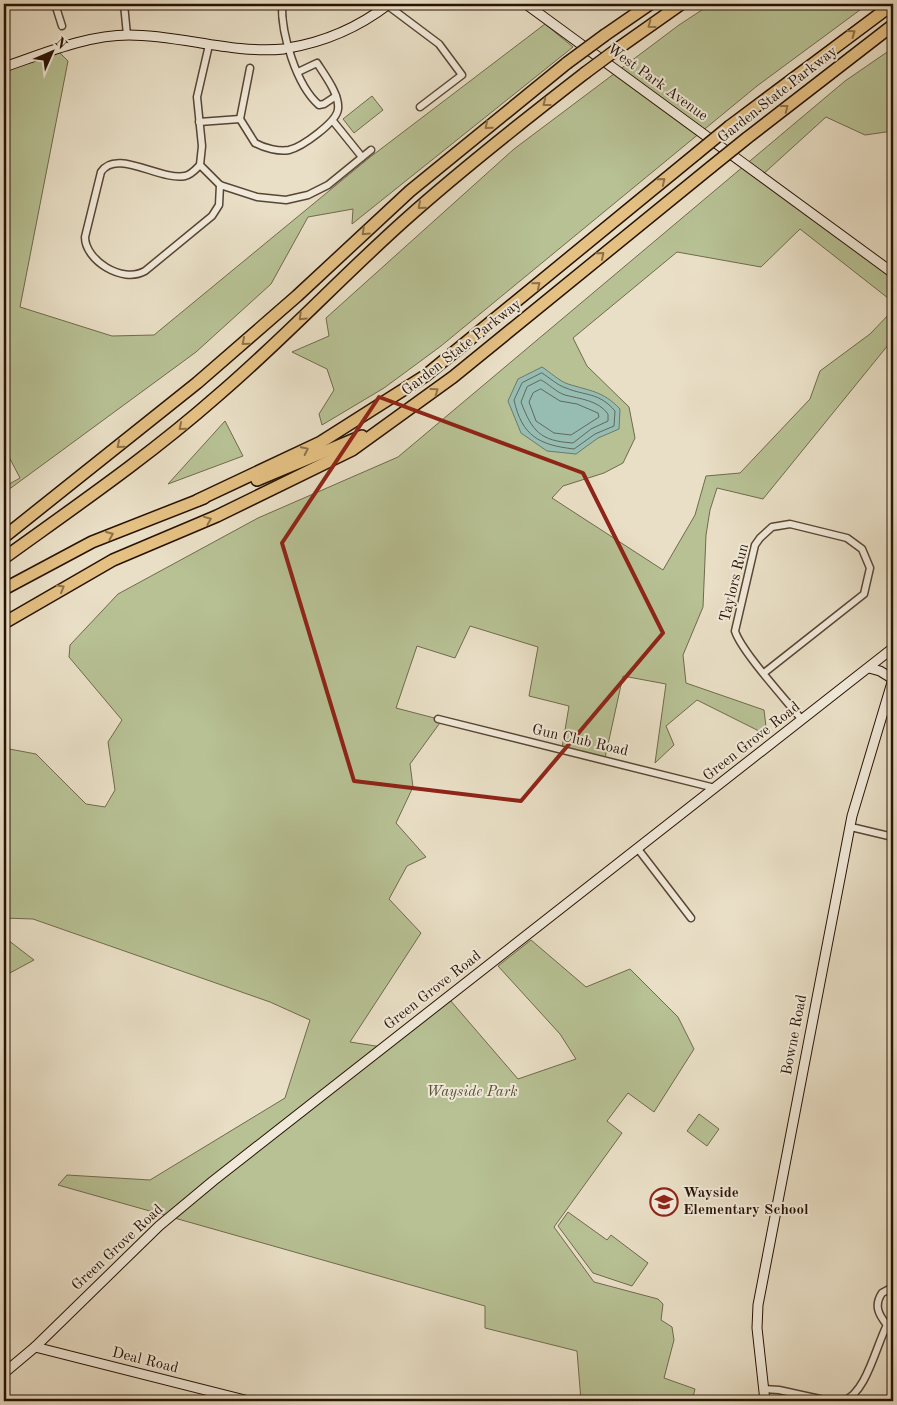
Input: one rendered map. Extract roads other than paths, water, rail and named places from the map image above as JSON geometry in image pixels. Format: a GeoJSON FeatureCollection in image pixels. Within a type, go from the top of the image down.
{"type":"FeatureCollection","features":[{"type":"Feature","properties":{"kind":"highway"},"geometry":{"type":"LineString","coordinates":[[4,537],[197,383],[297,296],[410,191],[567,62],[650,4]]}},
{"type":"Feature","properties":{"kind":"highway"},"geometry":{"type":"LineString","coordinates":[[4,558],[104,487],[176,432],[254,364],[404,220],[511,130],[584,73],[681,4]]}},
{"type":"Feature","properties":{"kind":"highway","name":"Garden State Parkway"},"geometry":{"type":"LineString","coordinates":[[198,500],[321,442],[425,376],[730,126],[893,4]]}},
{"type":"Feature","properties":{"kind":"highway","name":"Garden State Parkway"},"geometry":{"type":"LineString","coordinates":[[4,623],[113,560],[217,516],[352,450],[473,362],[747,138],[893,25]]}},
{"type":"Feature","properties":{"kind":"highway"},"geometry":{"type":"LineString","coordinates":[[4,589],[92,542],[329,451],[394,418]]}},
{"type":"Feature","properties":{"kind":"street"},"geometry":{"type":"LineString","coordinates":[[55,4],[62,26]]}},
{"type":"Feature","properties":{"kind":"street"},"geometry":{"type":"LineString","coordinates":[[124,4],[127,35]]}},
{"type":"Feature","properties":{"kind":"street"},"geometry":{"type":"LineString","coordinates":[[282,4],[286,49],[298,72],[319,105],[336,96]]}},
{"type":"Feature","properties":{"kind":"street","name":"West Park Avenue"},"geometry":{"type":"LineString","coordinates":[[526,4],[893,273]]}},
{"type":"Feature","properties":{"kind":"street"},"geometry":{"type":"LineString","coordinates":[[4,68],[80,43],[127,35],[159,36],[246,50],[286,49],[315,43],[337,34],[383,6],[439,44],[462,75],[420,107]]}},
{"type":"Feature","properties":{"kind":"street"},"geometry":{"type":"LineString","coordinates":[[209,45],[197,97],[202,146],[200,165],[186,176],[178,176],[117,162],[104,167],[101,172],[85,237],[87,246],[106,268],[114,273],[136,275],[145,271],[212,216],[218,205],[220,184]]}},
{"type":"Feature","properties":{"kind":"street"},"geometry":{"type":"LineString","coordinates":[[250,68],[240,119],[255,143],[284,151],[296,148],[333,121],[338,110],[336,96],[317,63],[298,72]]}},
{"type":"Feature","properties":{"kind":"street"},"geometry":{"type":"LineString","coordinates":[[199,122],[240,119]]}},
{"type":"Feature","properties":{"kind":"street"},"geometry":{"type":"LineString","coordinates":[[333,121],[362,157]]}},
{"type":"Feature","properties":{"kind":"street"},"geometry":{"type":"LineString","coordinates":[[200,165],[220,184],[271,200],[300,197],[328,185],[371,150]]}},
{"type":"Feature","properties":{"kind":"street","name":"Taylors Run"},"geometry":{"type":"LineString","coordinates":[[764,673],[864,594],[870,568],[868,558],[857,544],[847,538],[790,524],[772,527],[755,545],[735,631],[737,638],[764,673],[802,720]]}},
{"type":"Feature","properties":{"kind":"street","name":"Green Grove Road"},"geometry":{"type":"LineString","coordinates":[[4,1373],[35,1346],[171,1216],[893,648]]}},
{"type":"Feature","properties":{"kind":"street"},"geometry":{"type":"LineString","coordinates":[[869,668],[880,671],[893,679]]}},
{"type":"Feature","properties":{"kind":"street","name":"Bowne Road"},"geometry":{"type":"LineString","coordinates":[[765,1401],[757,1328],[758,1305],[850,827],[862,780],[893,679]]}},
{"type":"Feature","properties":{"kind":"street","name":"Gun Club Road"},"geometry":{"type":"LineString","coordinates":[[438,719],[715,788]]}},
{"type":"Feature","properties":{"kind":"street"},"geometry":{"type":"LineString","coordinates":[[850,827],[893,837]]}},
{"type":"Feature","properties":{"kind":"street"},"geometry":{"type":"LineString","coordinates":[[638,849],[691,918]]}},
{"type":"Feature","properties":{"kind":"street"},"geometry":{"type":"LineString","coordinates":[[843,1401],[850,1398],[860,1388],[890,1324],[880,1317],[877,1302],[882,1293],[893,1287]]}},
{"type":"Feature","properties":{"kind":"street","name":"Deal Road"},"geometry":{"type":"LineString","coordinates":[[35,1346],[249,1401]]}},
{"type":"Feature","properties":{"kind":"street"},"geometry":{"type":"LineString","coordinates":[[764,1389],[779,1390],[829,1401]]}},
{"type":"Feature","properties":{"kind":"water"},"geometry":{"type":"Polygon","coordinates":[[[542,367],[565,383],[596,392],[608,398],[620,409],[619,429],[598,438],[576,454],[547,451],[521,433],[508,401],[518,379],[542,367]]]}},
{"type":"Feature","properties":{"kind":"place","name":"Wayside Elementary School"},"geometry":{"type":"Point","coordinates":[664,1202]}},
{"type":"Feature","properties":{"kind":"park label","name":"Wayside Park"},"geometry":{"type":"Point","coordinates":[472,1092]}}]}
